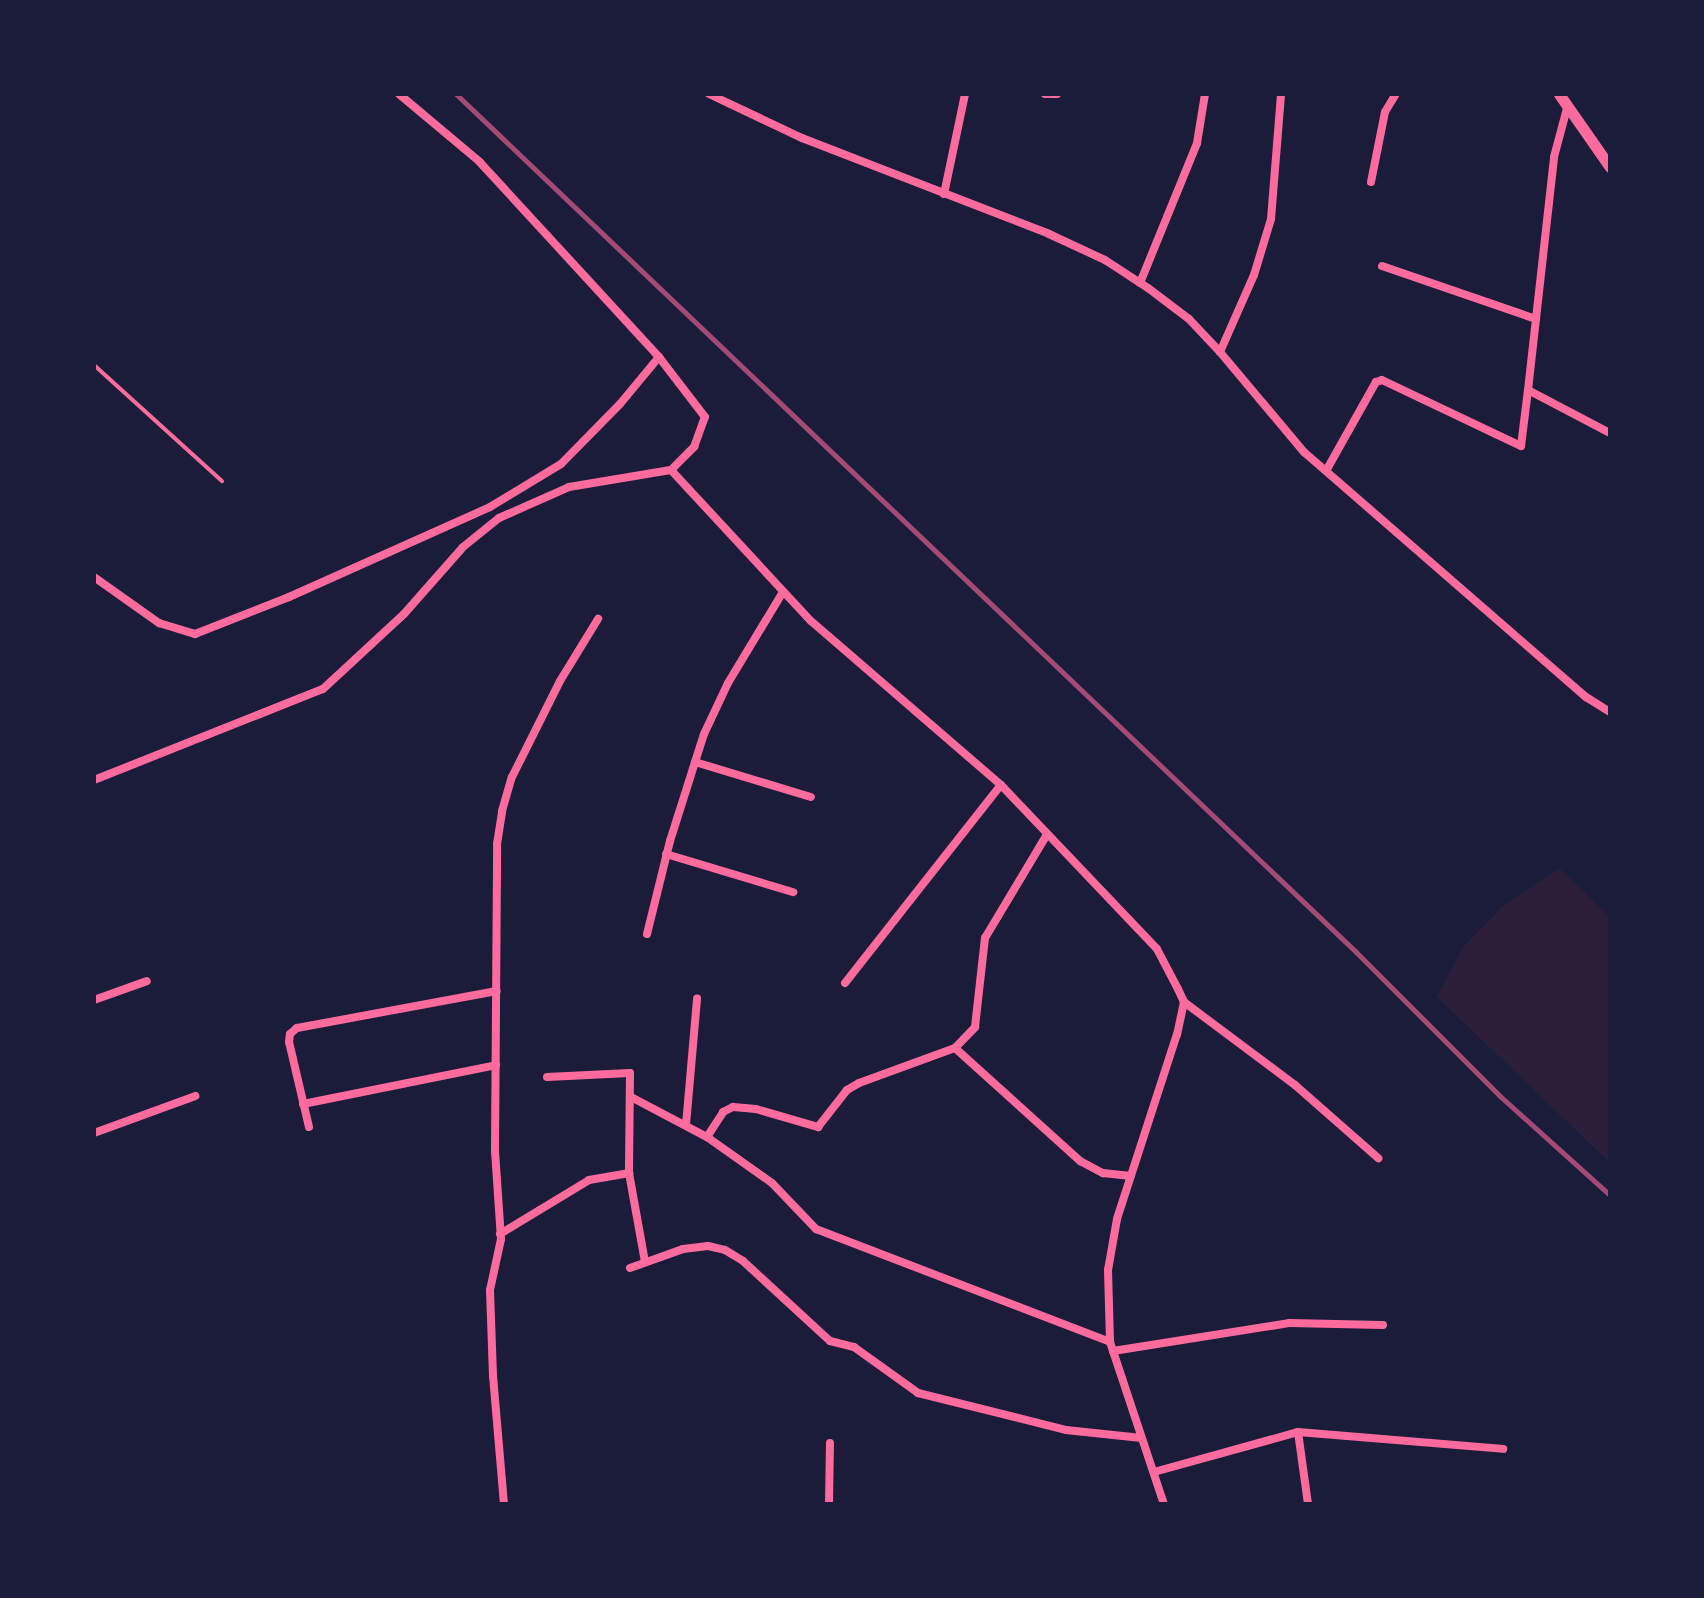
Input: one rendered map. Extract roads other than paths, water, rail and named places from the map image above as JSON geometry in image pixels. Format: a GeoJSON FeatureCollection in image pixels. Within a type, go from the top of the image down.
{"type":"FeatureCollection","features":[{"type":"Feature","properties":{"kind":"main road"},"geometry":{"type":"LineString","coordinates":[[1559,94],[1610,167]]}},
{"type":"Feature","properties":{"kind":"street"},"geometry":{"type":"LineString","coordinates":[[94,780],[323,689],[404,614],[463,547],[499,518],[569,487],[671,470],[694,447],[705,417],[672,369],[480,162],[399,94]]}},
{"type":"Feature","properties":{"kind":"street"},"geometry":{"type":"LineString","coordinates":[[709,94],[802,138],[1063,240],[1105,260],[1140,283],[1189,319],[1304,452],[1586,697],[1610,712]]}},
{"type":"Feature","properties":{"kind":"street"},"geometry":{"type":"LineString","coordinates":[[944,194],[965,94]]}},
{"type":"Feature","properties":{"kind":"street"},"geometry":{"type":"LineString","coordinates":[[1045,94],[1057,94]]}},
{"type":"Feature","properties":{"kind":"street"},"geometry":{"type":"LineString","coordinates":[[1140,283],[1197,143],[1205,94]]}},
{"type":"Feature","properties":{"kind":"street"},"geometry":{"type":"LineString","coordinates":[[1220,352],[1254,275],[1271,219],[1281,94]]}},
{"type":"Feature","properties":{"kind":"street"},"geometry":{"type":"LineString","coordinates":[[1371,182],[1385,112],[1396,94]]}},
{"type":"Feature","properties":{"kind":"street"},"geometry":{"type":"LineString","coordinates":[[1326,471],[1376,382],[1382,380],[1521,446],[1554,157],[1567,108]]}},
{"type":"Feature","properties":{"kind":"street"},"geometry":{"type":"LineString","coordinates":[[1382,266],[1536,319]]}},
{"type":"Feature","properties":{"kind":"street"},"geometry":{"type":"LineString","coordinates":[[94,577],[159,623],[195,634],[289,597],[502,500],[561,464],[620,404],[659,357]]}},
{"type":"Feature","properties":{"kind":"street"},"geometry":{"type":"LineString","coordinates":[[1528,390],[1610,433]]}},
{"type":"Feature","properties":{"kind":"street"},"geometry":{"type":"LineString","coordinates":[[671,470],[811,621],[1001,785],[1046,836],[1157,949],[1184,1002],[1295,1085],[1378,1158]]}},
{"type":"Feature","properties":{"kind":"street"},"geometry":{"type":"LineString","coordinates":[[647,934],[666,854],[695,762],[728,683],[783,592]]}},
{"type":"Feature","properties":{"kind":"street"},"geometry":{"type":"LineString","coordinates":[[504,1504],[493,1376],[490,1290],[500,1234],[495,1151],[497,844],[512,777],[560,681],[598,619]]}},
{"type":"Feature","properties":{"kind":"street"},"geometry":{"type":"LineString","coordinates":[[695,762],[811,797]]}},
{"type":"Feature","properties":{"kind":"street"},"geometry":{"type":"LineString","coordinates":[[845,983],[1001,785]]}},
{"type":"Feature","properties":{"kind":"street"},"geometry":{"type":"LineString","coordinates":[[707,1137],[723,1112],[733,1107],[756,1109],[818,1127],[847,1090],[859,1083],[955,1048],[975,1027],[985,938],[1046,836]]}},
{"type":"Feature","properties":{"kind":"street"},"geometry":{"type":"LineString","coordinates":[[666,854],[793,892]]}},
{"type":"Feature","properties":{"kind":"street"},"geometry":{"type":"LineString","coordinates":[[94,1000],[147,981]]}},
{"type":"Feature","properties":{"kind":"street"},"geometry":{"type":"LineString","coordinates":[[309,1127],[289,1042],[290,1034],[297,1028],[497,991]]}},
{"type":"Feature","properties":{"kind":"street"},"geometry":{"type":"LineString","coordinates":[[686,1125],[697,998]]}},
{"type":"Feature","properties":{"kind":"street"},"geometry":{"type":"LineString","coordinates":[[1164,1504],[1112,1346],[1108,1270],[1117,1219],[1177,1034],[1184,1002]]}},
{"type":"Feature","properties":{"kind":"street"},"geometry":{"type":"LineString","coordinates":[[955,1048],[1080,1161],[1103,1173],[1131,1176]]}},
{"type":"Feature","properties":{"kind":"street"},"geometry":{"type":"LineString","coordinates":[[303,1104],[496,1065]]}},
{"type":"Feature","properties":{"kind":"street"},"geometry":{"type":"LineString","coordinates":[[547,1077],[630,1073],[629,1173],[645,1262]]}},
{"type":"Feature","properties":{"kind":"street"},"geometry":{"type":"LineString","coordinates":[[94,1132],[195,1096]]}},
{"type":"Feature","properties":{"kind":"street"},"geometry":{"type":"LineString","coordinates":[[631,1097],[707,1137],[772,1183],[816,1229],[1112,1346],[1289,1323],[1383,1325]]}},
{"type":"Feature","properties":{"kind":"street"},"geometry":{"type":"LineString","coordinates":[[500,1234],[589,1180],[629,1173]]}},
{"type":"Feature","properties":{"kind":"street"},"geometry":{"type":"LineString","coordinates":[[630,1268],[683,1249],[708,1246],[725,1250],[743,1261],[830,1341],[854,1347],[918,1393],[1066,1430],[1142,1438]]}},
{"type":"Feature","properties":{"kind":"street"},"geometry":{"type":"LineString","coordinates":[[1154,1472],[1298,1432],[1503,1449]]}},
{"type":"Feature","properties":{"kind":"street"},"geometry":{"type":"LineString","coordinates":[[1298,1432],[1308,1504]]}},
{"type":"Feature","properties":{"kind":"street"},"geometry":{"type":"LineString","coordinates":[[829,1504],[830,1443]]}},
{"type":"Feature","properties":{"kind":"lane"},"geometry":{"type":"LineString","coordinates":[[94,365],[222,481]]}},
{"type":"Feature","properties":{"kind":"railway"},"geometry":{"type":"LineString","coordinates":[[456,94],[1356,952],[1501,1097],[1610,1195]]}}]}
